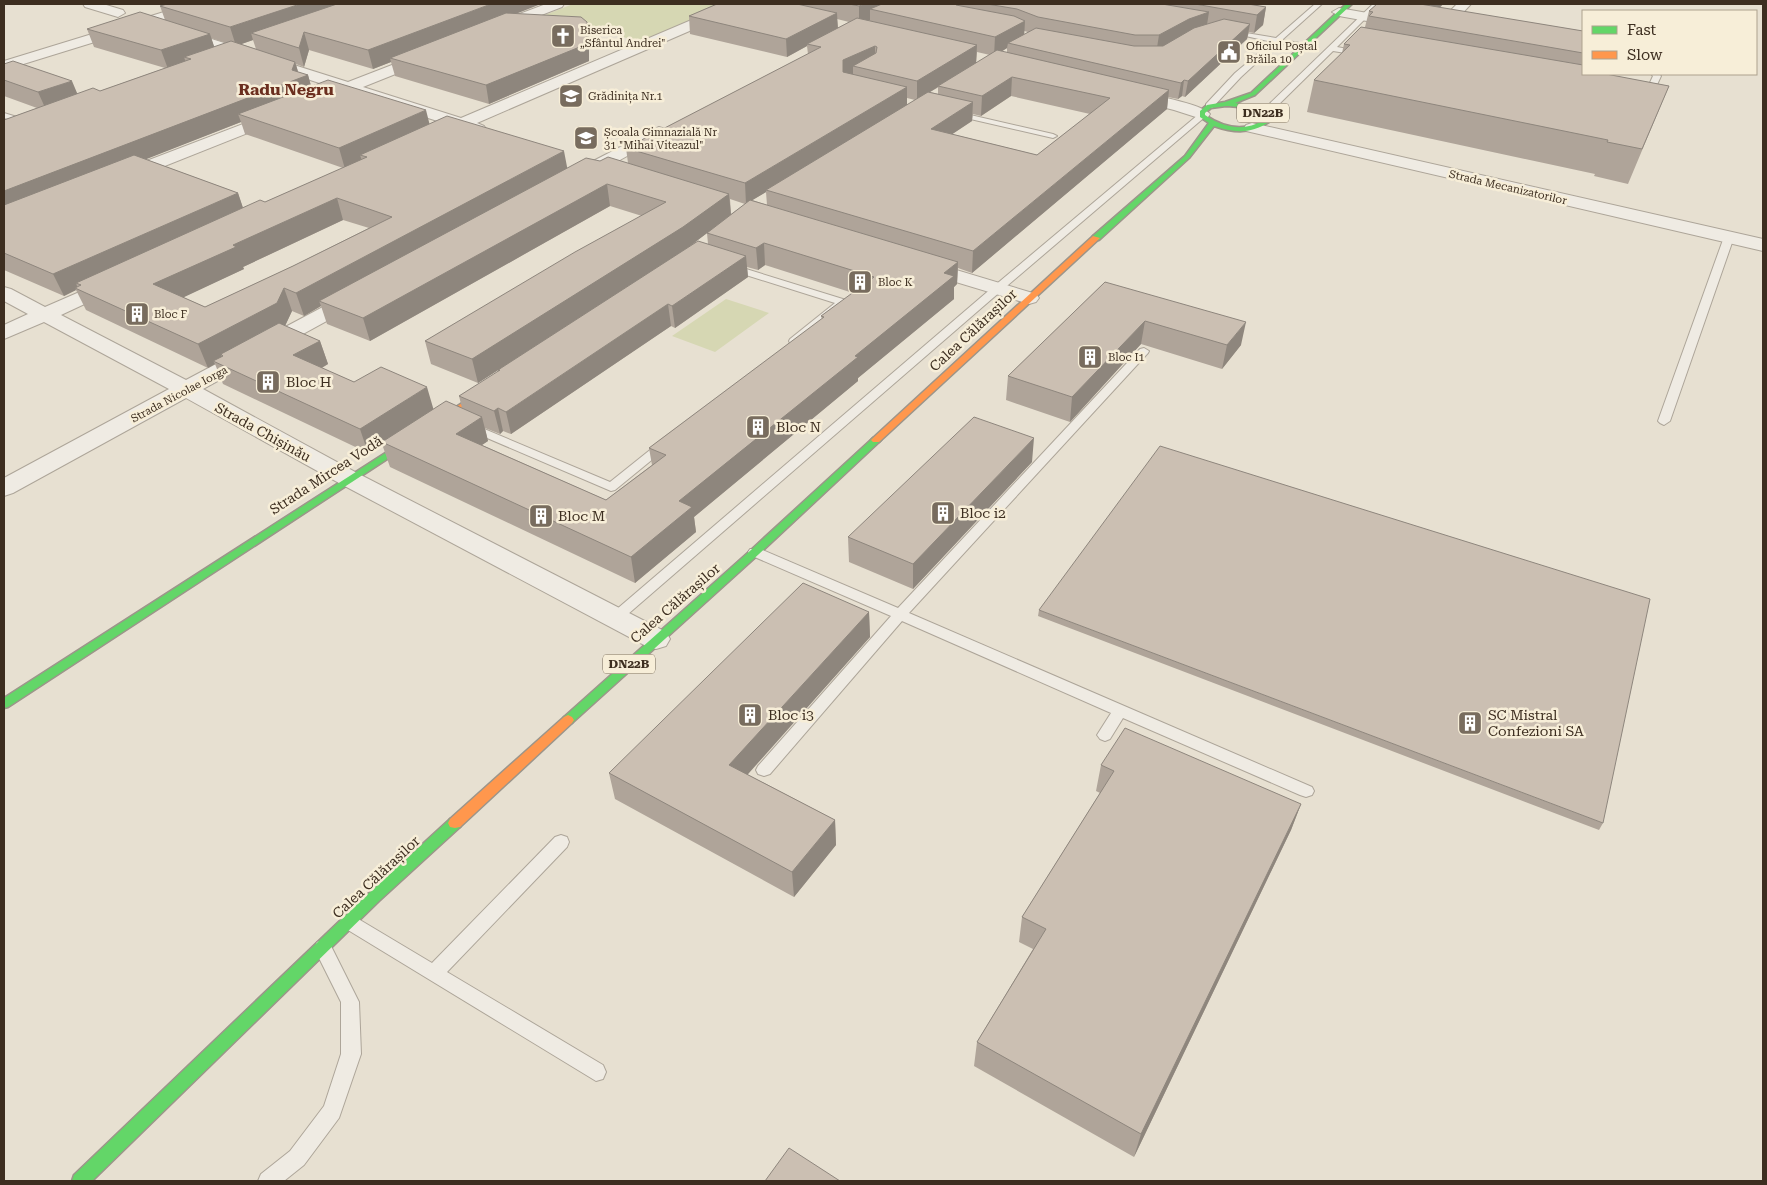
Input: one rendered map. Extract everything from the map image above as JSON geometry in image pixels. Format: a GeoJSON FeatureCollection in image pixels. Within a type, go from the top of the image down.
{"type":"FeatureCollection","features":[{"type":"Feature","properties":{"kind":"main road","name":"DN22B"},"geometry":{"type":"LineString","coordinates":[[1206,114],[1253,94],[1344,8]]}},
{"type":"Feature","properties":{"kind":"main road","name":"DN22B"},"geometry":{"type":"LineString","coordinates":[[1225,137],[1264,124],[1267,121],[1253,94]]}},
{"type":"Feature","properties":{"kind":"main road","name":"DN22B"},"geometry":{"type":"LineString","coordinates":[[1226,104],[1244,106],[1262,112]]}},
{"type":"Feature","properties":{"kind":"main road","name":"DN22B"},"geometry":{"type":"LineString","coordinates":[[1206,114],[1246,129]]}},
{"type":"Feature","properties":{"kind":"main road","name":"Calea Călărașilor"},"geometry":{"type":"LineString","coordinates":[[1187,156],[1206,114]]}},
{"type":"Feature","properties":{"kind":"main road","name":"Calea Călărașilor"},"geometry":{"type":"LineString","coordinates":[[80,1181],[349,922],[656,639],[755,552],[1029,298],[1187,156],[1210,145]]}},
{"type":"Feature","properties":{"kind":"main road","name":"Strada Mircea Vodă"},"geometry":{"type":"LineString","coordinates":[[4,704],[348,478],[503,379]]}},
{"type":"Feature","properties":{"kind":"street"},"geometry":{"type":"LineString","coordinates":[[90,4],[118,13],[139,16],[237,52],[491,133]]}},
{"type":"Feature","properties":{"kind":"street"},"geometry":{"type":"LineString","coordinates":[[4,66],[139,16],[203,4]]}},
{"type":"Feature","properties":{"kind":"street"},"geometry":{"type":"LineString","coordinates":[[485,33],[557,4]]}},
{"type":"Feature","properties":{"kind":"street"},"geometry":{"type":"LineString","coordinates":[[435,136],[749,4]]}},
{"type":"Feature","properties":{"kind":"street"},"geometry":{"type":"LineString","coordinates":[[1344,8],[1364,16],[1444,31],[1464,4]]}},
{"type":"Feature","properties":{"kind":"street"},"geometry":{"type":"LineString","coordinates":[[99,19],[118,13]]}},
{"type":"Feature","properties":{"kind":"street"},"geometry":{"type":"LineString","coordinates":[[218,58],[255,45]]}},
{"type":"Feature","properties":{"kind":"street"},"geometry":{"type":"LineString","coordinates":[[322,98],[439,51]]}},
{"type":"Feature","properties":{"kind":"street"},"geometry":{"type":"LineString","coordinates":[[1118,92],[1206,114]]}},
{"type":"Feature","properties":{"kind":"street"},"geometry":{"type":"LineString","coordinates":[[104,184],[294,109]]}},
{"type":"Feature","properties":{"kind":"street"},"geometry":{"type":"LineString","coordinates":[[13,131],[35,123]]}},
{"type":"Feature","properties":{"kind":"street"},"geometry":{"type":"LineString","coordinates":[[560,185],[674,125]]}},
{"type":"Feature","properties":{"kind":"street","name":"Strada Mecanizatorilor"},"geometry":{"type":"LineString","coordinates":[[1246,129],[1763,245]]}},
{"type":"Feature","properties":{"kind":"street"},"geometry":{"type":"LineString","coordinates":[[576,160],[614,172]]}},
{"type":"Feature","properties":{"kind":"street"},"geometry":{"type":"LineString","coordinates":[[905,261],[1029,298]]}},
{"type":"Feature","properties":{"kind":"street"},"geometry":{"type":"LineString","coordinates":[[4,333],[126,277]]}},
{"type":"Feature","properties":{"kind":"street","name":"Strada Nicolae Iorga"},"geometry":{"type":"LineString","coordinates":[[4,488],[370,290]]}},
{"type":"Feature","properties":{"kind":"street","name":"Strada Chișinău"},"geometry":{"type":"LineString","coordinates":[[4,293],[188,390],[348,478],[656,639]]}},
{"type":"Feature","properties":{"kind":"lane"},"geometry":{"type":"LineString","coordinates":[[616,618],[997,289],[1206,114],[1238,75],[1319,4]]}},
{"type":"Feature","properties":{"kind":"lane"},"geometry":{"type":"LineString","coordinates":[[1262,112],[1295,86],[1330,48],[1377,4]]}},
{"type":"Feature","properties":{"kind":"lane"},"geometry":{"type":"LineString","coordinates":[[1221,30],[1302,46]]}},
{"type":"Feature","properties":{"kind":"lane"},"geometry":{"type":"LineString","coordinates":[[1330,48],[1367,55]]}},
{"type":"Feature","properties":{"kind":"lane"},"geometry":{"type":"LineString","coordinates":[[1635,104],[1644,106],[1656,75]]}},
{"type":"Feature","properties":{"kind":"lane"},"geometry":{"type":"LineString","coordinates":[[946,111],[1052,136]]}},
{"type":"Feature","properties":{"kind":"lane"},"geometry":{"type":"LineString","coordinates":[[4,115],[35,123]]}},
{"type":"Feature","properties":{"kind":"lane"},"geometry":{"type":"LineString","coordinates":[[1664,421],[1728,237]]}},
{"type":"Feature","properties":{"kind":"lane"},"geometry":{"type":"LineString","coordinates":[[722,264],[842,302],[788,346]]}},
{"type":"Feature","properties":{"kind":"lane"},"geometry":{"type":"LineString","coordinates":[[764,770],[900,615],[1144,352]]}},
{"type":"Feature","properties":{"kind":"lane"},"geometry":{"type":"LineString","coordinates":[[446,417],[611,488],[672,438]]}},
{"type":"Feature","properties":{"kind":"lane"},"geometry":{"type":"LineString","coordinates":[[755,552],[1306,791]]}},
{"type":"Feature","properties":{"kind":"lane"},"geometry":{"type":"LineString","coordinates":[[1105,735],[1120,710]]}},
{"type":"Feature","properties":{"kind":"lane"},"geometry":{"type":"LineString","coordinates":[[433,974],[561,842]]}},
{"type":"Feature","properties":{"kind":"lane"},"geometry":{"type":"LineString","coordinates":[[349,922],[596,1072]]}},
{"type":"Feature","properties":{"kind":"lane"},"geometry":{"type":"LineString","coordinates":[[268,1181],[297,1158],[332,1111],[351,1054],[350,1002],[323,948]]}},
{"type":"Feature","properties":{"kind":"green space"},"geometry":{"type":"Polygon","coordinates":[[[573,4],[727,4],[643,42],[540,17],[573,4]]]}},
{"type":"Feature","properties":{"kind":"green space"},"geometry":{"type":"Polygon","coordinates":[[[726,299],[769,313],[715,352],[672,336],[726,299]]]}},
{"type":"Feature","properties":{"kind":"building"},"geometry":{"type":"Polygon","coordinates":[[[167,4],[300,4],[230,27],[160,6],[167,4]]]}},
{"type":"Feature","properties":{"kind":"building"},"geometry":{"type":"Polygon","coordinates":[[[337,4],[491,4],[368,50],[304,32],[299,48],[251,33],[337,4]]]}},
{"type":"Feature","properties":{"kind":"building"},"geometry":{"type":"Polygon","coordinates":[[[717,4],[797,4],[837,13],[786,39],[689,16],[717,4]]]}},
{"type":"Feature","properties":{"kind":"building"},"geometry":{"type":"Polygon","coordinates":[[[849,4],[865,4],[859,6],[849,4]]]}},
{"type":"Feature","properties":{"kind":"building"},"geometry":{"type":"Polygon","coordinates":[[[882,4],[956,4],[1014,16],[1025,21],[995,37],[870,9],[882,4]]]}},
{"type":"Feature","properties":{"kind":"building"},"geometry":{"type":"Polygon","coordinates":[[[987,4],[1162,4],[1209,12],[1189,19],[1159,35],[1135,35],[1038,17],[1017,9],[987,4]]]}},
{"type":"Feature","properties":{"kind":"building"},"geometry":{"type":"Polygon","coordinates":[[[1195,4],[1248,4],[1266,7],[1257,15],[1195,4]]]}},
{"type":"Feature","properties":{"kind":"building"},"geometry":{"type":"Polygon","coordinates":[[[1377,4],[1420,4],[1582,31],[1582,53],[1369,16],[1373,12],[1369,11],[1377,4]]]}},
{"type":"Feature","properties":{"kind":"building"},"geometry":{"type":"Polygon","coordinates":[[[140,12],[210,34],[161,50],[87,29],[140,12]]]}},
{"type":"Feature","properties":{"kind":"building"},"geometry":{"type":"Polygon","coordinates":[[[506,13],[581,17],[587,22],[587,44],[486,85],[390,58],[506,13]]]}},
{"type":"Feature","properties":{"kind":"building"},"geometry":{"type":"Polygon","coordinates":[[[857,18],[977,45],[917,81],[853,66],[876,53],[877,47],[875,46],[843,60],[843,72],[907,87],[745,183],[626,148],[821,47],[807,44],[857,18]]]}},
{"type":"Feature","properties":{"kind":"building"},"geometry":{"type":"Polygon","coordinates":[[[1224,19],[1250,24],[1188,81],[1184,80],[1181,83],[1008,43],[1036,28],[1134,46],[1163,46],[1194,28],[1224,19]]]}},
{"type":"Feature","properties":{"kind":"building"},"geometry":{"type":"Polygon","coordinates":[[[1361,27],[1582,65],[1582,75],[1611,75],[1669,86],[1642,149],[1607,142],[1608,140],[1314,80],[1350,45],[1344,44],[1361,27]]]}},
{"type":"Feature","properties":{"kind":"building"},"geometry":{"type":"Polygon","coordinates":[[[231,41],[295,62],[292,70],[308,75],[4,191],[4,120],[93,88],[100,91],[191,59],[184,57],[231,41]]]}},
{"type":"Feature","properties":{"kind":"building"},"geometry":{"type":"Polygon","coordinates":[[[997,50],[1169,90],[973,251],[766,190],[928,92],[973,102],[931,129],[1037,155],[1110,98],[1012,77],[982,96],[938,86],[997,50]]]}},
{"type":"Feature","properties":{"kind":"building"},"geometry":{"type":"Polygon","coordinates":[[[13,61],[72,81],[38,92],[4,80],[4,64],[13,61]]]}},
{"type":"Feature","properties":{"kind":"building"},"geometry":{"type":"Polygon","coordinates":[[[328,80],[426,110],[339,148],[238,114],[328,80]]]}},
{"type":"Feature","properties":{"kind":"building"},"geometry":{"type":"Polygon","coordinates":[[[447,116],[564,151],[296,293],[284,288],[277,303],[198,344],[75,288],[81,285],[76,283],[260,200],[265,202],[367,157],[360,155],[447,116]],[[337,198],[233,245],[236,247],[153,284],[205,307],[392,217],[337,198]]]}},
{"type":"Feature","properties":{"kind":"building"},"geometry":{"type":"Polygon","coordinates":[[[134,155],[238,193],[53,274],[4,253],[4,205],[134,155]]]}},
{"type":"Feature","properties":{"kind":"building"},"geometry":{"type":"Polygon","coordinates":[[[608,157],[729,194],[683,227],[472,359],[425,341],[575,252],[666,202],[607,184],[363,318],[319,301],[586,158],[600,161],[608,157]]]}},
{"type":"Feature","properties":{"kind":"building"},"geometry":{"type":"Polygon","coordinates":[[[750,200],[958,262],[944,273],[954,276],[855,356],[858,357],[679,501],[692,507],[631,557],[382,442],[446,401],[482,417],[456,434],[606,500],[666,455],[649,448],[824,317],[821,316],[874,277],[764,243],[756,248],[707,233],[750,200]]]}},
{"type":"Feature","properties":{"kind":"building"},"geometry":{"type":"Polygon","coordinates":[[[698,241],[746,256],[672,306],[668,304],[506,412],[498,408],[494,411],[459,396],[500,370],[498,370],[698,241]]]}},
{"type":"Feature","properties":{"kind":"building"},"geometry":{"type":"Polygon","coordinates":[[[1105,282],[1246,322],[1227,345],[1145,321],[1072,397],[1008,376],[1105,282]]]}},
{"type":"Feature","properties":{"kind":"building"},"geometry":{"type":"Polygon","coordinates":[[[279,323],[320,341],[293,355],[354,382],[381,367],[427,387],[360,429],[213,361],[223,356],[221,354],[279,323]]]}},
{"type":"Feature","properties":{"kind":"building","name":"Bloc i2"},"geometry":{"type":"Polygon","coordinates":[[[974,417],[1034,438],[913,564],[848,537],[974,417]]]}},
{"type":"Feature","properties":{"kind":"building","name":"SC Mistral Confezioni SA"},"geometry":{"type":"Polygon","coordinates":[[[1160,446],[1650,599],[1603,823],[1039,610],[1160,446]]]}},
{"type":"Feature","properties":{"kind":"building","name":"Bloc i3"},"geometry":{"type":"Polygon","coordinates":[[[803,583],[869,612],[729,765],[835,820],[792,872],[609,773],[803,583]]]}},
{"type":"Feature","properties":{"kind":"building"},"geometry":{"type":"Polygon","coordinates":[[[1125,728],[1301,804],[1141,1134],[977,1042],[1046,929],[1022,917],[1114,771],[1101,765],[1125,728]]]}},
{"type":"Feature","properties":{"kind":"building"},"geometry":{"type":"Polygon","coordinates":[[[789,1148],[840,1181],[765,1181],[789,1148]]]}},
{"type":"Feature","properties":{"kind":"traffic: fast"},"geometry":{"type":"LineString","coordinates":[[1226,104],[1253,94],[1349,4]]}},
{"type":"Feature","properties":{"kind":"traffic: fast"},"geometry":{"type":"LineString","coordinates":[[1226,104],[1243,105],[1258,110],[1267,117],[1267,121],[1259,126],[1243,130],[1225,128],[1202,116],[1202,112],[1209,106],[1226,104]]}},
{"type":"Feature","properties":{"kind":"traffic: fast"},"geometry":{"type":"LineString","coordinates":[[1096,238],[1187,157],[1212,124]]}},
{"type":"Feature","properties":{"kind":"traffic: fast"},"geometry":{"type":"LineString","coordinates":[[568,720],[876,440]]}},
{"type":"Feature","properties":{"kind":"traffic: fast"},"geometry":{"type":"LineString","coordinates":[[4,704],[401,446]]}},
{"type":"Feature","properties":{"kind":"traffic: fast"},"geometry":{"type":"LineString","coordinates":[[80,1181],[374,897],[455,823]]}},
{"type":"Feature","properties":{"kind":"traffic: slow"},"geometry":{"type":"LineString","coordinates":[[876,440],[1096,238]]}},
{"type":"Feature","properties":{"kind":"traffic: slow"},"geometry":{"type":"LineString","coordinates":[[401,446],[493,386]]}},
{"type":"Feature","properties":{"kind":"traffic: slow"},"geometry":{"type":"LineString","coordinates":[[455,823],[568,720]]}},
{"type":"Feature","properties":{"kind":"place","name":"Biserica „Sfântul Andrei\""},"geometry":{"type":"Point","coordinates":[563,36]}},
{"type":"Feature","properties":{"kind":"place","name":"Oficiul Poștal Brăila 10"},"geometry":{"type":"Point","coordinates":[1229,52]}},
{"type":"Feature","properties":{"kind":"place","name":"Grădinița Nr.1"},"geometry":{"type":"Point","coordinates":[571,96]}},
{"type":"Feature","properties":{"kind":"place","name":"Școala Gimnazială Nr 31 \"Mihai Viteazul\""},"geometry":{"type":"Point","coordinates":[586,138]}},
{"type":"Feature","properties":{"kind":"place","name":"Bloc K"},"geometry":{"type":"Point","coordinates":[860,282]}},
{"type":"Feature","properties":{"kind":"place","name":"Bloc F"},"geometry":{"type":"Point","coordinates":[137,314]}},
{"type":"Feature","properties":{"kind":"place","name":"Bloc I1"},"geometry":{"type":"Point","coordinates":[1090,357]}},
{"type":"Feature","properties":{"kind":"place","name":"Bloc H"},"geometry":{"type":"Point","coordinates":[268,382]}},
{"type":"Feature","properties":{"kind":"place","name":"Bloc N"},"geometry":{"type":"Point","coordinates":[758,427]}},
{"type":"Feature","properties":{"kind":"place","name":"Bloc i2"},"geometry":{"type":"Point","coordinates":[943,513]}},
{"type":"Feature","properties":{"kind":"place","name":"Bloc M"},"geometry":{"type":"Point","coordinates":[541,516]}},
{"type":"Feature","properties":{"kind":"place","name":"Bloc i3"},"geometry":{"type":"Point","coordinates":[750,715]}},
{"type":"Feature","properties":{"kind":"place","name":"SC Mistral Confezioni SA"},"geometry":{"type":"Point","coordinates":[1470,723]}},
{"type":"Feature","properties":{"kind":"district","name":"Radu Negru"},"geometry":{"type":"Point","coordinates":[286,89]}}]}
